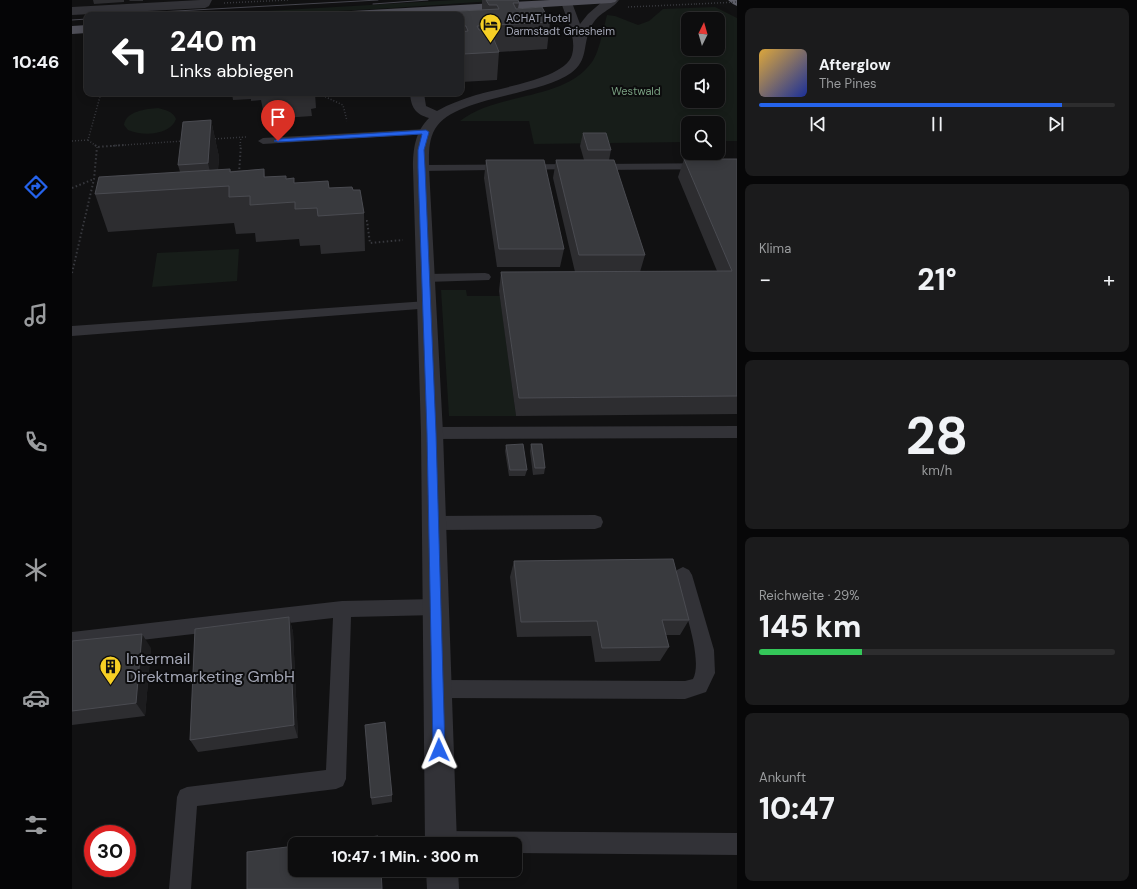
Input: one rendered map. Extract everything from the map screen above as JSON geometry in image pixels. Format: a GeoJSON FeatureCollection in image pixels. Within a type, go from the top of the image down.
{"type":"FeatureCollection","features":[{"type":"Feature","properties":{"kind":"main road"},"geometry":{"type":"LineString","coordinates":[[401,12],[612,0]]}},
{"type":"Feature","properties":{"kind":"main road"},"geometry":{"type":"LineString","coordinates":[[72,30],[84,29]]}},
{"type":"Feature","properties":{"kind":"street"},"geometry":{"type":"LineString","coordinates":[[441,837],[432,433],[421,150],[429,126],[439,116],[468,102],[554,77],[573,64],[579,53],[580,41],[584,28],[592,16],[603,5],[612,0]]}},
{"type":"Feature","properties":{"kind":"street"},"geometry":{"type":"LineString","coordinates":[[72,11],[205,2]]}},
{"type":"Feature","properties":{"kind":"street"},"geometry":{"type":"LineString","coordinates":[[567,2],[580,41]]}},
{"type":"Feature","properties":{"kind":"street"},"geometry":{"type":"LineString","coordinates":[[417,96],[421,109],[425,112],[439,116]]}},
{"type":"Feature","properties":{"kind":"street"},"geometry":{"type":"LineString","coordinates":[[442,877],[442,889]]}},
{"type":"Feature","properties":{"kind":"lane"},"geometry":{"type":"LineString","coordinates":[[263,142],[426,132]]}},
{"type":"Feature","properties":{"kind":"lane"},"geometry":{"type":"LineString","coordinates":[[421,168],[737,166]]}},
{"type":"Feature","properties":{"kind":"lane"},"geometry":{"type":"LineString","coordinates":[[426,278],[485,277]]}},
{"type":"Feature","properties":{"kind":"lane"},"geometry":{"type":"LineString","coordinates":[[72,331],[427,305]]}},
{"type":"Feature","properties":{"kind":"lane"},"geometry":{"type":"LineString","coordinates":[[432,433],[737,432]]}},
{"type":"Feature","properties":{"kind":"lane"},"geometry":{"type":"LineString","coordinates":[[434,523],[595,522]]}},
{"type":"Feature","properties":{"kind":"lane"},"geometry":{"type":"LineString","coordinates":[[438,689],[685,690],[699,686],[706,672],[705,650],[683,575]]}},
{"type":"Feature","properties":{"kind":"lane"},"geometry":{"type":"LineString","coordinates":[[72,640],[342,609],[436,607]]}},
{"type":"Feature","properties":{"kind":"lane"},"geometry":{"type":"LineString","coordinates":[[180,889],[187,797],[336,779],[342,609]]}},
{"type":"Feature","properties":{"kind":"lane"},"geometry":{"type":"LineString","coordinates":[[522,850],[737,844]]}},
{"type":"Feature","properties":{"kind":"path"},"geometry":{"type":"LineString","coordinates":[[205,2],[289,0]]}},
{"type":"Feature","properties":{"kind":"path"},"geometry":{"type":"LineString","coordinates":[[628,7],[737,2]]}},
{"type":"Feature","properties":{"kind":"path"},"geometry":{"type":"LineString","coordinates":[[88,140],[100,96]]}},
{"type":"Feature","properties":{"kind":"path"},"geometry":{"type":"LineString","coordinates":[[324,96],[343,105],[347,123]]}},
{"type":"Feature","properties":{"kind":"path"},"geometry":{"type":"LineString","coordinates":[[238,180],[242,137]]}},
{"type":"Feature","properties":{"kind":"path"},"geometry":{"type":"LineString","coordinates":[[72,141],[88,140],[97,147],[94,179],[73,262],[72,273]]}},
{"type":"Feature","properties":{"kind":"path"},"geometry":{"type":"LineString","coordinates":[[72,188],[94,179]]}},
{"type":"Feature","properties":{"kind":"path"},"geometry":{"type":"LineString","coordinates":[[360,221],[367,221],[370,243],[424,238]]}},
{"type":"Feature","properties":{"kind":"green space"},"geometry":{"type":"Polygon","coordinates":[[[455,0],[507,0],[321,12],[252,12],[455,0]]]}},
{"type":"Feature","properties":{"kind":"green space","name":"Westwald"},"geometry":{"type":"Polygon","coordinates":[[[715,7],[725,12],[737,18],[737,141],[725,141],[725,116],[681,116],[681,142],[534,144],[529,121],[460,121],[475,111],[548,90],[564,84],[580,75],[595,58],[607,15],[615,16],[638,25],[649,21],[663,9],[715,7]]]}},
{"type":"Feature","properties":{"kind":"green space"},"geometry":{"type":"Polygon","coordinates":[[[158,108],[171,113],[176,119],[173,125],[162,132],[148,134],[134,132],[128,130],[124,125],[128,117],[132,114],[142,110],[158,108]]]}},
{"type":"Feature","properties":{"kind":"green space"},"geometry":{"type":"Polygon","coordinates":[[[239,249],[237,281],[152,287],[157,253],[239,249]]]}},
{"type":"Feature","properties":{"kind":"green space"},"geometry":{"type":"Polygon","coordinates":[[[441,290],[466,290],[467,296],[500,296],[516,416],[449,416],[441,290]]]}},
{"type":"Feature","properties":{"kind":"building"},"geometry":{"type":"Polygon","coordinates":[[[486,0],[518,0],[519,3],[513,3],[516,9],[542,7],[550,22],[477,26],[479,30],[490,30],[499,52],[464,54],[464,32],[468,31],[466,26],[464,26],[464,12],[440,12],[499,9],[497,5],[489,5],[486,0]]]}},
{"type":"Feature","properties":{"kind":"building"},"geometry":{"type":"Polygon","coordinates":[[[211,120],[208,163],[178,165],[183,122],[211,120]]]}},
{"type":"Feature","properties":{"kind":"building"},"geometry":{"type":"Polygon","coordinates":[[[583,133],[606,133],[611,150],[588,150],[583,133]]]}},
{"type":"Feature","properties":{"kind":"building"},"geometry":{"type":"Polygon","coordinates":[[[737,159],[737,396],[519,398],[501,272],[732,271],[684,160],[737,159]]]}},
{"type":"Feature","properties":{"kind":"building"},"geometry":{"type":"Polygon","coordinates":[[[486,160],[544,160],[564,249],[499,249],[486,160]]]}},
{"type":"Feature","properties":{"kind":"building"},"geometry":{"type":"Polygon","coordinates":[[[556,160],[614,160],[645,255],[579,255],[556,160]]]}},
{"type":"Feature","properties":{"kind":"building"},"geometry":{"type":"Polygon","coordinates":[[[230,169],[230,172],[264,169],[264,177],[286,176],[286,179],[294,178],[294,183],[328,181],[329,188],[352,187],[353,190],[360,190],[364,213],[318,216],[317,208],[295,209],[295,202],[250,205],[250,196],[229,197],[229,186],[95,194],[99,177],[230,169]]]}},
{"type":"Feature","properties":{"kind":"building"},"geometry":{"type":"Polygon","coordinates":[[[523,444],[527,470],[510,470],[506,445],[523,444]]]}},
{"type":"Feature","properties":{"kind":"building"},"geometry":{"type":"Polygon","coordinates":[[[531,444],[542,444],[545,468],[535,468],[531,444]]]}},
{"type":"Feature","properties":{"kind":"building"},"geometry":{"type":"Polygon","coordinates":[[[673,559],[689,620],[662,620],[669,647],[602,648],[597,621],[521,622],[514,561],[673,559]]]}},
{"type":"Feature","properties":{"kind":"building"},"geometry":{"type":"Polygon","coordinates":[[[289,617],[294,725],[190,740],[195,629],[289,617]]]}},
{"type":"Feature","properties":{"kind":"building","name":"Intermail Direktmarketing GmbH"},"geometry":{"type":"Polygon","coordinates":[[[142,634],[136,703],[72,711],[72,641],[142,634]]]}},
{"type":"Feature","properties":{"kind":"building"},"geometry":{"type":"Polygon","coordinates":[[[385,722],[392,795],[371,798],[365,725],[385,722]]]}},
{"type":"Feature","properties":{"kind":"building"},"geometry":{"type":"Polygon","coordinates":[[[288,847],[288,877],[381,877],[382,889],[247,889],[247,852],[288,847]]]}},
{"type":"Feature","properties":{"kind":"tram line"},"geometry":{"type":"LineString","coordinates":[[158,12],[378,0]]}},
{"type":"Feature","properties":{"kind":"tram line"},"geometry":{"type":"LineString","coordinates":[[373,4],[428,0]]}},
{"type":"Feature","properties":{"kind":"tram line"},"geometry":{"type":"LineString","coordinates":[[72,20],[84,19]]}},
{"type":"Feature","properties":{"kind":"place","name":"ACHAT Hotel Darmstadt Griesheim"},"geometry":{"type":"Point","coordinates":[491,44]}},
{"type":"Feature","properties":{"kind":"place","name":"Intermail Direktmarketing GmbH"},"geometry":{"type":"Point","coordinates":[110,686]}},
{"type":"Feature","properties":{"kind":"route"},"geometry":{"type":"LineString","coordinates":[[278,141],[426,132],[421,150],[421,168],[432,433],[439,750]]}}]}
